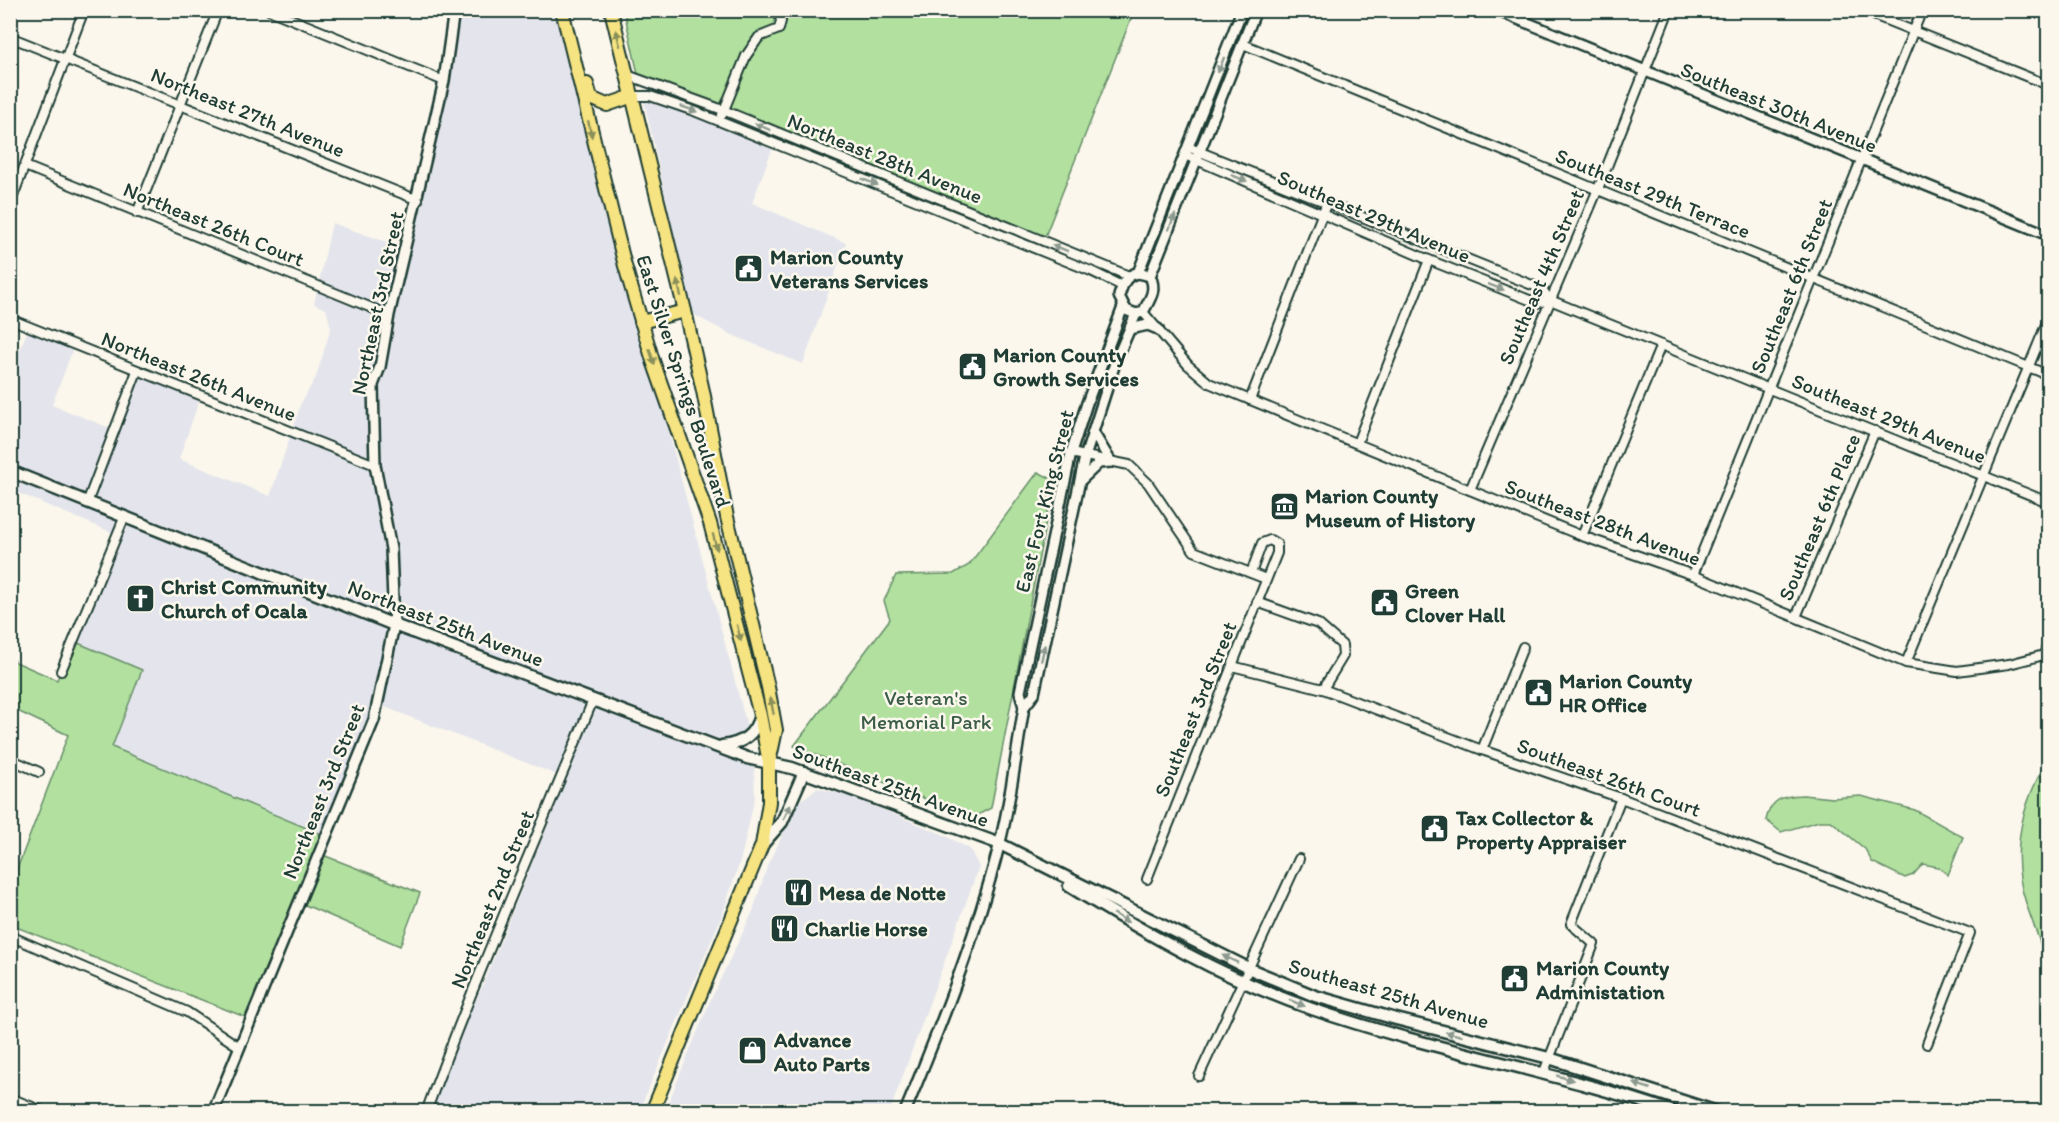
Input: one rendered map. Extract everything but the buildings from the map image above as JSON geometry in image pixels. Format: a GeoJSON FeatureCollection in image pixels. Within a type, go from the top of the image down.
{"type":"FeatureCollection","features":[{"type":"Feature","properties":{"kind":"main road","name":"East Silver Springs Boulevard"},"geometry":{"type":"LineString","coordinates":[[562,10],[604,187],[640,322],[710,523],[760,715],[769,764],[769,802],[762,845],[652,1112]]}},
{"type":"Feature","properties":{"kind":"main road"},"geometry":{"type":"LineString","coordinates":[[568,10],[591,98],[607,105],[633,96]]}},
{"type":"Feature","properties":{"kind":"main road","name":"East Silver Springs Boulevard"},"geometry":{"type":"LineString","coordinates":[[611,10],[685,311],[711,430],[726,517],[776,730],[769,764]]}},
{"type":"Feature","properties":{"kind":"main road"},"geometry":{"type":"LineString","coordinates":[[640,322],[685,311]]}},
{"type":"Feature","properties":{"kind":"main road","name":"Northeast 25th Avenue"},"geometry":{"type":"LineString","coordinates":[[10,471],[394,625],[769,764]]}},
{"type":"Feature","properties":{"kind":"main road"},"geometry":{"type":"LineString","coordinates":[[718,747],[741,742],[751,734],[760,715]]}},
{"type":"Feature","properties":{"kind":"main road","name":"Southeast 25th Avenue"},"geometry":{"type":"LineString","coordinates":[[769,764],[804,772],[1000,844],[1250,969],[1315,996],[1549,1058],[1717,1112]]}},
{"type":"Feature","properties":{"kind":"main road"},"geometry":{"type":"LineString","coordinates":[[762,845],[782,822],[804,772]]}},
{"type":"Feature","properties":{"kind":"main road","name":"Southeast 25th Avenue"},"geometry":{"type":"LineString","coordinates":[[1000,844],[1155,939],[1244,982],[1332,1015],[1544,1072],[1674,1112]]}},
{"type":"Feature","properties":{"kind":"street"},"geometry":{"type":"LineString","coordinates":[[10,204],[84,10]]}},
{"type":"Feature","properties":{"kind":"street"},"geometry":{"type":"LineString","coordinates":[[137,213],[218,10]]}},
{"type":"Feature","properties":{"kind":"street"},"geometry":{"type":"LineString","coordinates":[[269,10],[444,81]]}},
{"type":"Feature","properties":{"kind":"street","name":"Northeast 3rd Street"},"geometry":{"type":"LineString","coordinates":[[213,1112],[238,1046],[374,720],[394,625],[391,549],[375,465],[373,385],[380,367],[444,81],[454,10]]}},
{"type":"Feature","properties":{"kind":"street"},"geometry":{"type":"LineString","coordinates":[[719,121],[746,56],[759,37],[779,29],[781,21],[778,10]]}},
{"type":"Feature","properties":{"kind":"street"},"geometry":{"type":"LineString","coordinates":[[1242,10],[1187,151],[1134,275],[1122,286],[1119,296],[1123,307],[1140,313],[1153,295],[1154,284],[1150,276],[1256,10]]}},
{"type":"Feature","properties":{"kind":"street","name":"Southeast 30th Avenue"},"geometry":{"type":"LineString","coordinates":[[1496,10],[1862,161],[2049,235]]}},
{"type":"Feature","properties":{"kind":"street","name":"Southeast 4th Street"},"geometry":{"type":"LineString","coordinates":[[1470,490],[1598,189],[1669,10]]}},
{"type":"Feature","properties":{"kind":"street"},"geometry":{"type":"LineString","coordinates":[[1861,10],[2049,85]]}},
{"type":"Feature","properties":{"kind":"street","name":"Southeast 6th Street"},"geometry":{"type":"LineString","coordinates":[[1693,575],[1922,10]]}},
{"type":"Feature","properties":{"kind":"street"},"geometry":{"type":"LineString","coordinates":[[10,31],[13,39],[65,59]]}},
{"type":"Feature","properties":{"kind":"street","name":"Southeast 29th Terrace"},"geometry":{"type":"LineString","coordinates":[[1243,44],[2049,375]]}},
{"type":"Feature","properties":{"kind":"street","name":"Northeast 27th Avenue"},"geometry":{"type":"LineString","coordinates":[[65,59],[418,200]]}},
{"type":"Feature","properties":{"kind":"street","name":"Northeast 28th Avenue"},"geometry":{"type":"LineString","coordinates":[[627,75],[723,110],[1134,275]]}},
{"type":"Feature","properties":{"kind":"street","name":"Northeast 28th Avenue"},"geometry":{"type":"LineString","coordinates":[[633,96],[650,96],[719,121],[1080,266],[1122,286]]}},
{"type":"Feature","properties":{"kind":"street","name":"Southeast 29th Avenue"},"geometry":{"type":"LineString","coordinates":[[1187,151],[1429,260],[1537,303],[1550,300]]}},
{"type":"Feature","properties":{"kind":"street","name":"Southeast 29th Avenue"},"geometry":{"type":"LineString","coordinates":[[1199,156],[1327,202],[1542,289],[1550,300],[2049,502]]}},
{"type":"Feature","properties":{"kind":"street","name":"Northeast 26th Court"},"geometry":{"type":"LineString","coordinates":[[25,166],[390,315]]}},
{"type":"Feature","properties":{"kind":"street"},"geometry":{"type":"LineString","coordinates":[[1250,400],[1327,202]]}},
{"type":"Feature","properties":{"kind":"street"},"geometry":{"type":"LineString","coordinates":[[1357,443],[1429,260]]}},
{"type":"Feature","properties":{"kind":"street"},"geometry":{"type":"LineString","coordinates":[[1134,275],[1150,276]]}},
{"type":"Feature","properties":{"kind":"street","name":"East Fort King Street"},"geometry":{"type":"LineString","coordinates":[[905,1112],[973,935],[1000,844],[1024,707],[1020,692],[1071,453],[1094,382],[1123,307]]}},
{"type":"Feature","properties":{"kind":"street","name":"Southeast 28th Avenue"},"geometry":{"type":"LineString","coordinates":[[1140,313],[1158,329],[1188,365],[1209,383],[1582,536],[1693,575],[1906,663],[1957,671],[2009,664],[2046,655]]}},
{"type":"Feature","properties":{"kind":"street","name":"East Fort King Street"},"geometry":{"type":"LineString","coordinates":[[1024,707],[1034,694],[1085,457],[1130,329],[1140,313]]}},
{"type":"Feature","properties":{"kind":"street","name":"Northeast 26th Avenue"},"geometry":{"type":"LineString","coordinates":[[10,319],[375,465]]}},
{"type":"Feature","properties":{"kind":"street"},"geometry":{"type":"LineString","coordinates":[[1906,663],[2049,320]]}},
{"type":"Feature","properties":{"kind":"street"},"geometry":{"type":"LineString","coordinates":[[1130,329],[1148,325],[1158,329]]}},
{"type":"Feature","properties":{"kind":"street"},"geometry":{"type":"LineString","coordinates":[[1582,536],[1661,345]]}},
{"type":"Feature","properties":{"kind":"street"},"geometry":{"type":"LineString","coordinates":[[87,503],[137,371]]}},
{"type":"Feature","properties":{"kind":"street","name":"Southeast 6th Place"},"geometry":{"type":"LineString","coordinates":[[1796,617],[1875,431]]}},
{"type":"Feature","properties":{"kind":"street"},"geometry":{"type":"LineString","coordinates":[[1093,432],[1111,462]]}},
{"type":"Feature","properties":{"kind":"street"},"geometry":{"type":"LineString","coordinates":[[1071,453],[1129,465],[1148,483],[1194,550],[1266,579]]}},
{"type":"Feature","properties":{"kind":"street"},"geometry":{"type":"LineString","coordinates":[[1078,486],[1091,468],[1099,463],[1111,462]]}},
{"type":"Feature","properties":{"kind":"street"},"geometry":{"type":"LineString","coordinates":[[61,671],[124,518]]}},
{"type":"Feature","properties":{"kind":"street","name":"Southeast 3rd Street"},"geometry":{"type":"LineString","coordinates":[[1147,879],[1277,553],[1277,544],[1270,540],[1262,543],[1251,573]]}},
{"type":"Feature","properties":{"kind":"street"},"geometry":{"type":"LineString","coordinates":[[1257,602],[1318,624],[1342,645],[1343,656],[1323,689]]}},
{"type":"Feature","properties":{"kind":"street"},"geometry":{"type":"LineString","coordinates":[[2046,655],[2049,643]]}},
{"type":"Feature","properties":{"kind":"street"},"geometry":{"type":"LineString","coordinates":[[1482,750],[1523,647]]}},
{"type":"Feature","properties":{"kind":"street","name":"Southeast 26th Court"},"geometry":{"type":"LineString","coordinates":[[1232,666],[1323,689],[1482,750],[1621,798],[1970,933],[1927,1044]]}},
{"type":"Feature","properties":{"kind":"street","name":"Northeast 2nd Street"},"geometry":{"type":"LineString","coordinates":[[426,1112],[454,1034],[477,985],[593,700]]}},
{"type":"Feature","properties":{"kind":"street"},"geometry":{"type":"LineString","coordinates":[[10,759],[39,772]]}},
{"type":"Feature","properties":{"kind":"street"},"geometry":{"type":"LineString","coordinates":[[1544,1072],[1594,944],[1571,924],[1621,798]]}},
{"type":"Feature","properties":{"kind":"street"},"geometry":{"type":"LineString","coordinates":[[1199,1076],[1299,859]]}},
{"type":"Feature","properties":{"kind":"street"},"geometry":{"type":"LineString","coordinates":[[10,936],[187,1012],[238,1046]]}},
{"type":"Feature","properties":{"kind":"street"},"geometry":{"type":"LineString","coordinates":[[10,1098],[45,1112]]}},
{"type":"Feature","properties":{"kind":"shaded area"},"geometry":{"type":"Polygon","coordinates":[[[459,11],[557,11],[634,319],[655,381],[748,730],[738,739],[719,742],[399,622],[396,549],[380,462],[378,386],[385,368],[394,316],[424,198],[450,80],[459,11]]]}},
{"type":"Feature","properties":{"kind":"shaded area"},"geometry":{"type":"Polygon","coordinates":[[[644,101],[692,115],[773,147],[752,203],[846,243],[803,364],[732,335],[692,314],[644,101]]]}},
{"type":"Feature","properties":{"kind":"shaded area"},"geometry":{"type":"Polygon","coordinates":[[[332,223],[401,247],[386,308],[319,282],[332,223]]]}},
{"type":"Feature","properties":{"kind":"shaded area"},"geometry":{"type":"Polygon","coordinates":[[[317,290],[384,317],[376,365],[368,385],[370,458],[293,429],[300,405],[316,377],[331,328],[326,309],[314,304],[317,290]]]}},
{"type":"Feature","properties":{"kind":"shaded area"},"geometry":{"type":"Polygon","coordinates":[[[28,330],[73,349],[52,405],[110,428],[84,497],[11,466],[10,373],[28,330]]]}},
{"type":"Feature","properties":{"kind":"shaded area"},"geometry":{"type":"Polygon","coordinates":[[[140,377],[199,401],[179,459],[270,496],[290,437],[371,468],[386,549],[389,618],[93,501],[140,377]]]}},
{"type":"Feature","properties":{"kind":"shaded area"},"geometry":{"type":"Polygon","coordinates":[[[10,476],[118,521],[113,533],[11,490],[10,476]]]}},
{"type":"Feature","properties":{"kind":"shaded area"},"geometry":{"type":"Polygon","coordinates":[[[127,524],[388,628],[369,719],[321,834],[112,747],[141,670],[78,643],[127,524]]]}},
{"type":"Feature","properties":{"kind":"shaded area"},"geometry":{"type":"Polygon","coordinates":[[[398,631],[586,702],[557,775],[382,706],[398,631]]]}},
{"type":"Feature","properties":{"kind":"shaded area"},"geometry":{"type":"Polygon","coordinates":[[[596,706],[715,752],[754,764],[755,797],[741,858],[723,913],[639,1111],[432,1112],[459,1036],[482,987],[596,706]]]}},
{"type":"Feature","properties":{"kind":"shaded area"},"geometry":{"type":"Polygon","coordinates":[[[818,788],[852,797],[942,834],[970,849],[979,867],[890,1111],[665,1111],[710,1001],[753,911],[767,867],[798,802],[818,788]]]}},
{"type":"Feature","properties":{"kind":"green space"},"geometry":{"type":"Polygon","coordinates":[[[624,11],[1134,11],[1044,239],[638,74],[624,11]]]}},
{"type":"Feature","properties":{"kind":"green space","name":"Veteran's Memorial Park"},"geometry":{"type":"Polygon","coordinates":[[[1038,472],[1050,478],[1053,484],[991,808],[972,818],[794,746],[890,619],[884,601],[896,575],[953,574],[969,565],[1038,472]]]}},
{"type":"Feature","properties":{"kind":"green space"},"geometry":{"type":"Polygon","coordinates":[[[78,643],[142,670],[112,747],[321,834],[245,1017],[11,925],[11,885],[68,735],[11,708],[11,660],[57,680],[59,675],[64,676],[78,643]]]}},
{"type":"Feature","properties":{"kind":"green space"},"geometry":{"type":"Polygon","coordinates":[[[2048,759],[2048,1040],[2042,1024],[2046,982],[2045,964],[2021,884],[2019,847],[2025,810],[2048,759]]]}},
{"type":"Feature","properties":{"kind":"green space"},"geometry":{"type":"Polygon","coordinates":[[[1789,796],[1832,798],[1861,796],[1915,810],[1963,837],[1948,875],[1938,867],[1923,864],[1913,875],[1905,878],[1872,862],[1865,849],[1831,821],[1819,821],[1781,832],[1766,820],[1771,807],[1779,800],[1789,796]]]}},
{"type":"Feature","properties":{"kind":"green space"},"geometry":{"type":"Polygon","coordinates":[[[323,855],[420,893],[400,946],[303,904],[323,855]]]}},
{"type":"Feature","properties":{"kind":"place","name":"Marion County Veterans Services"},"geometry":{"type":"Point","coordinates":[749,268]}},
{"type":"Feature","properties":{"kind":"place","name":"Marion County Growth Services"},"geometry":{"type":"Point","coordinates":[972,366]}},
{"type":"Feature","properties":{"kind":"place","name":"Marion County Museum of History"},"geometry":{"type":"Point","coordinates":[1284,507]}},
{"type":"Feature","properties":{"kind":"place","name":"Christ Community Church of Ocala"},"geometry":{"type":"Point","coordinates":[140,598]}},
{"type":"Feature","properties":{"kind":"place","name":"Green Clover Hall"},"geometry":{"type":"Point","coordinates":[1384,602]}},
{"type":"Feature","properties":{"kind":"place","name":"Marion County HR Office"},"geometry":{"type":"Point","coordinates":[1538,692]}},
{"type":"Feature","properties":{"kind":"place","name":"Tax Collector & Property Appraiser"},"geometry":{"type":"Point","coordinates":[1435,829]}},
{"type":"Feature","properties":{"kind":"place","name":"Mesa de Notte"},"geometry":{"type":"Point","coordinates":[798,892]}},
{"type":"Feature","properties":{"kind":"place","name":"Charlie Horse"},"geometry":{"type":"Point","coordinates":[784,928]}},
{"type":"Feature","properties":{"kind":"place","name":"Marion County Administation"},"geometry":{"type":"Point","coordinates":[1515,979]}},
{"type":"Feature","properties":{"kind":"place","name":"Advance Auto Parts"},"geometry":{"type":"Point","coordinates":[753,1051]}}]}
